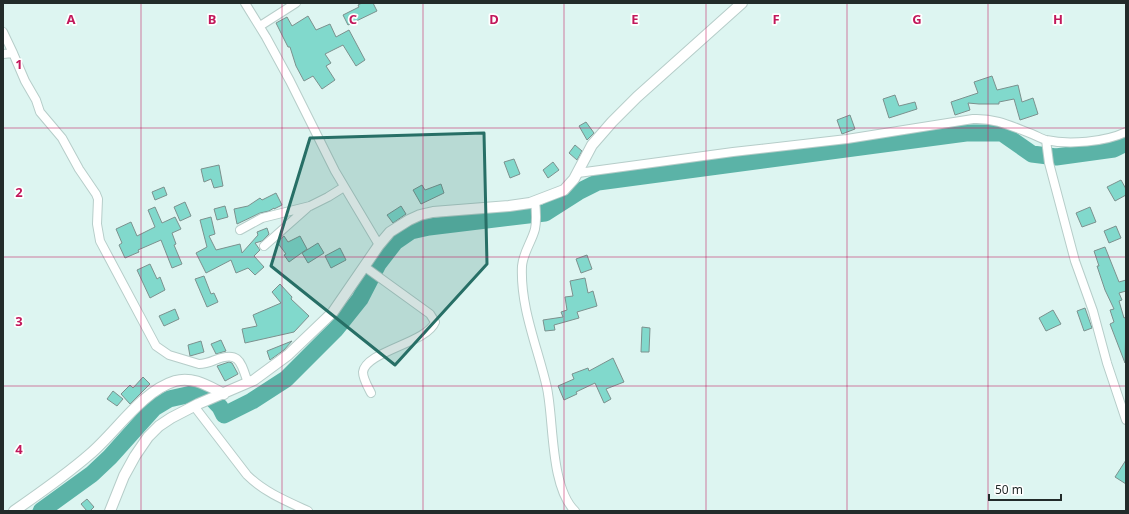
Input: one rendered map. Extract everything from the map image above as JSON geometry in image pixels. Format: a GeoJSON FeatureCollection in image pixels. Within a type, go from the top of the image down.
{"type":"FeatureCollection","features":[{"type":"Feature","properties":{"kind":"street"},"geometry":{"type":"LineString","coordinates":[[245,3],[260,26],[290,81],[335,171],[379,245]]}},
{"type":"Feature","properties":{"kind":"street"},"geometry":{"type":"LineString","coordinates":[[260,26],[296,3]]}},
{"type":"Feature","properties":{"kind":"street"},"geometry":{"type":"LineString","coordinates":[[110,511],[124,476],[135,456],[148,437],[159,426],[196,405],[248,383],[274,366],[304,341],[333,312],[366,268],[379,245],[390,232],[420,215],[433,212],[535,204],[564,190],[569,186],[578,173],[592,145],[612,122],[637,97],[742,3]]}},
{"type":"Feature","properties":{"kind":"street"},"geometry":{"type":"LineString","coordinates":[[3,32],[25,81],[36,100],[40,112],[62,138],[78,169],[98,198],[97,224],[100,241],[156,346],[169,355],[200,364],[224,357],[237,358],[248,383]]}},
{"type":"Feature","properties":{"kind":"street"},"geometry":{"type":"LineString","coordinates":[[3,54],[12,53]]}},
{"type":"Feature","properties":{"kind":"street"},"geometry":{"type":"LineString","coordinates":[[578,173],[733,152],[846,139],[986,118],[1004,123],[1046,144],[1059,142],[1084,142],[1124,133]]}},
{"type":"Feature","properties":{"kind":"street"},"geometry":{"type":"LineString","coordinates":[[1046,144],[1049,163],[1075,261],[1093,311],[1107,363],[1126,420]]}},
{"type":"Feature","properties":{"kind":"street"},"geometry":{"type":"LineString","coordinates":[[240,230],[262,218],[310,206],[344,187]]}},
{"type":"Feature","properties":{"kind":"street"},"geometry":{"type":"LineString","coordinates":[[535,204],[536,228],[522,265],[524,292],[530,326],[547,388],[557,468],[565,497],[575,511]]}},
{"type":"Feature","properties":{"kind":"street"},"geometry":{"type":"LineString","coordinates":[[264,246],[310,206]]}},
{"type":"Feature","properties":{"kind":"street"},"geometry":{"type":"LineString","coordinates":[[366,268],[378,275],[430,314],[435,322],[431,328],[420,335],[379,356],[367,365],[364,369],[363,376],[371,393]]}},
{"type":"Feature","properties":{"kind":"street"},"geometry":{"type":"LineString","coordinates":[[14,511],[91,454],[145,399],[157,390],[174,382],[192,380],[206,384],[224,394]]}},
{"type":"Feature","properties":{"kind":"street"},"geometry":{"type":"LineString","coordinates":[[196,405],[247,475],[256,484],[308,511]]}},
{"type":"Feature","properties":{"kind":"highlighted area"},"geometry":{"type":"Polygon","coordinates":[[[484,133],[487,264],[395,365],[271,266],[310,138],[484,133]]]}},
{"type":"Feature","properties":{"kind":"building"},"geometry":{"type":"Polygon","coordinates":[[[362,3],[373,3],[377,11],[348,25],[343,15],[359,7],[358,5],[362,3]]]}},
{"type":"Feature","properties":{"kind":"building"},"geometry":{"type":"Polygon","coordinates":[[[308,16],[316,30],[330,24],[336,37],[349,30],[365,60],[356,66],[343,45],[325,54],[331,63],[326,66],[335,80],[322,89],[313,76],[304,81],[296,66],[290,47],[288,47],[276,23],[287,17],[292,26],[308,16]]]}},
{"type":"Feature","properties":{"kind":"building"},"geometry":{"type":"Polygon","coordinates":[[[992,76],[997,90],[1018,85],[1022,102],[1033,98],[1038,114],[1020,120],[1014,99],[999,102],[999,104],[968,103],[970,110],[955,115],[951,102],[978,93],[974,82],[992,76]]]}},
{"type":"Feature","properties":{"kind":"building"},"geometry":{"type":"Polygon","coordinates":[[[895,95],[899,106],[915,102],[917,109],[889,118],[883,99],[895,95]]]}},
{"type":"Feature","properties":{"kind":"building"},"geometry":{"type":"Polygon","coordinates":[[[850,115],[855,129],[842,134],[837,120],[850,115]]]}},
{"type":"Feature","properties":{"kind":"building"},"geometry":{"type":"Polygon","coordinates":[[[586,122],[594,133],[587,140],[579,126],[586,122]]]}},
{"type":"Feature","properties":{"kind":"building"},"geometry":{"type":"Polygon","coordinates":[[[575,145],[582,151],[577,160],[569,153],[575,145]]]}},
{"type":"Feature","properties":{"kind":"building"},"geometry":{"type":"Polygon","coordinates":[[[514,159],[520,174],[510,178],[504,162],[514,159]]]}},
{"type":"Feature","properties":{"kind":"building"},"geometry":{"type":"Polygon","coordinates":[[[553,162],[559,170],[548,178],[543,170],[553,162]]]}},
{"type":"Feature","properties":{"kind":"building"},"geometry":{"type":"Polygon","coordinates":[[[219,165],[223,186],[214,188],[211,179],[204,182],[201,169],[219,165]]]}},
{"type":"Feature","properties":{"kind":"building"},"geometry":{"type":"Polygon","coordinates":[[[1121,180],[1126,189],[1126,195],[1115,201],[1107,187],[1121,180]]]}},
{"type":"Feature","properties":{"kind":"building"},"geometry":{"type":"Polygon","coordinates":[[[441,184],[444,193],[421,204],[413,190],[422,185],[425,190],[441,184]]]}},
{"type":"Feature","properties":{"kind":"building"},"geometry":{"type":"Polygon","coordinates":[[[164,187],[167,195],[155,200],[152,192],[164,187]]]}},
{"type":"Feature","properties":{"kind":"building"},"geometry":{"type":"Polygon","coordinates":[[[276,193],[282,205],[237,224],[234,209],[248,206],[260,198],[262,200],[276,193]]]}},
{"type":"Feature","properties":{"kind":"building"},"geometry":{"type":"Polygon","coordinates":[[[185,202],[191,216],[180,221],[174,207],[185,202]]]}},
{"type":"Feature","properties":{"kind":"building"},"geometry":{"type":"Polygon","coordinates":[[[225,206],[228,217],[217,220],[214,209],[225,206]]]}},
{"type":"Feature","properties":{"kind":"building"},"geometry":{"type":"Polygon","coordinates":[[[401,206],[406,214],[393,223],[387,215],[401,206]]]}},
{"type":"Feature","properties":{"kind":"building"},"geometry":{"type":"Polygon","coordinates":[[[155,207],[162,223],[175,217],[181,229],[172,233],[176,244],[174,245],[182,264],[172,268],[161,240],[138,250],[139,252],[125,258],[119,245],[122,243],[116,229],[131,222],[137,236],[155,227],[148,210],[155,207]]]}},
{"type":"Feature","properties":{"kind":"building"},"geometry":{"type":"Polygon","coordinates":[[[1090,207],[1096,222],[1082,227],[1076,213],[1090,207]]]}},
{"type":"Feature","properties":{"kind":"building"},"geometry":{"type":"Polygon","coordinates":[[[211,217],[215,234],[209,236],[216,250],[240,244],[242,253],[258,235],[257,232],[267,228],[269,234],[262,241],[255,243],[260,250],[254,256],[264,267],[255,275],[248,268],[236,273],[231,260],[206,273],[196,253],[207,247],[200,220],[211,217]]]}},
{"type":"Feature","properties":{"kind":"building"},"geometry":{"type":"Polygon","coordinates":[[[1116,226],[1121,238],[1109,243],[1104,231],[1116,226]]]}},
{"type":"Feature","properties":{"kind":"building"},"geometry":{"type":"Polygon","coordinates":[[[284,236],[288,242],[300,236],[307,249],[289,262],[284,255],[286,254],[277,242],[284,236]]]}},
{"type":"Feature","properties":{"kind":"building"},"geometry":{"type":"Polygon","coordinates":[[[318,243],[324,253],[308,263],[302,253],[318,243]]]}},
{"type":"Feature","properties":{"kind":"building"},"geometry":{"type":"Polygon","coordinates":[[[1105,247],[1119,282],[1126,280],[1126,291],[1119,293],[1122,300],[1119,301],[1124,318],[1126,317],[1125,363],[1110,324],[1114,322],[1110,310],[1114,309],[1105,290],[1094,251],[1105,247]]]}},
{"type":"Feature","properties":{"kind":"building"},"geometry":{"type":"Polygon","coordinates":[[[340,248],[346,260],[331,268],[325,256],[340,248]]]}},
{"type":"Feature","properties":{"kind":"building"},"geometry":{"type":"Polygon","coordinates":[[[587,255],[592,269],[581,273],[576,259],[587,255]]]}},
{"type":"Feature","properties":{"kind":"building"},"geometry":{"type":"Polygon","coordinates":[[[150,264],[157,279],[160,277],[165,290],[150,298],[137,270],[150,264]]]}},
{"type":"Feature","properties":{"kind":"building"},"geometry":{"type":"Polygon","coordinates":[[[204,276],[211,294],[214,293],[218,302],[207,307],[195,279],[204,276]]]}},
{"type":"Feature","properties":{"kind":"building"},"geometry":{"type":"Polygon","coordinates":[[[585,278],[588,293],[593,291],[597,306],[577,312],[579,318],[554,325],[555,330],[545,331],[543,320],[563,317],[561,312],[567,310],[565,297],[573,296],[570,281],[585,278]]]}},
{"type":"Feature","properties":{"kind":"building"},"geometry":{"type":"Polygon","coordinates":[[[280,284],[292,297],[291,299],[309,316],[294,332],[245,343],[242,329],[257,326],[253,315],[281,303],[272,292],[280,284]]]}},
{"type":"Feature","properties":{"kind":"building"},"geometry":{"type":"Polygon","coordinates":[[[1085,308],[1092,328],[1084,331],[1077,311],[1085,308]]]}},
{"type":"Feature","properties":{"kind":"building"},"geometry":{"type":"Polygon","coordinates":[[[175,309],[179,319],[164,326],[159,316],[175,309]]]}},
{"type":"Feature","properties":{"kind":"building"},"geometry":{"type":"Polygon","coordinates":[[[1053,310],[1061,324],[1046,331],[1039,318],[1053,310]]]}},
{"type":"Feature","properties":{"kind":"building"},"geometry":{"type":"Polygon","coordinates":[[[642,327],[650,328],[649,352],[641,352],[642,327]]]}},
{"type":"Feature","properties":{"kind":"building"},"geometry":{"type":"Polygon","coordinates":[[[221,340],[226,351],[216,354],[211,344],[221,340]]]}},
{"type":"Feature","properties":{"kind":"building"},"geometry":{"type":"Polygon","coordinates":[[[201,341],[204,352],[190,356],[188,345],[201,341]]]}},
{"type":"Feature","properties":{"kind":"building"},"geometry":{"type":"Polygon","coordinates":[[[292,341],[284,350],[270,360],[267,351],[292,341]]]}},
{"type":"Feature","properties":{"kind":"building"},"geometry":{"type":"Polygon","coordinates":[[[613,358],[624,382],[606,389],[611,399],[604,403],[595,383],[576,392],[577,394],[564,400],[558,386],[574,379],[572,374],[588,368],[589,371],[613,358]]]}},
{"type":"Feature","properties":{"kind":"building"},"geometry":{"type":"Polygon","coordinates":[[[229,362],[232,363],[238,374],[225,381],[217,366],[229,362]]]}},
{"type":"Feature","properties":{"kind":"building"},"geometry":{"type":"Polygon","coordinates":[[[143,377],[150,384],[130,404],[121,394],[130,385],[133,388],[143,377]]]}},
{"type":"Feature","properties":{"kind":"building"},"geometry":{"type":"Polygon","coordinates":[[[113,391],[123,399],[117,406],[107,399],[113,391]]]}},
{"type":"Feature","properties":{"kind":"building"},"geometry":{"type":"Polygon","coordinates":[[[1126,460],[1126,484],[1115,477],[1126,460]]]}},
{"type":"Feature","properties":{"kind":"building"},"geometry":{"type":"Polygon","coordinates":[[[87,499],[94,507],[90,511],[87,511],[81,504],[87,499]]]}},
{"type":"Feature","properties":{"kind":"waterway"},"geometry":{"type":"LineString","coordinates":[[41,511],[92,474],[110,457],[154,408],[169,399],[205,391],[220,407],[224,415],[252,401],[286,379],[336,329],[360,299],[378,264],[395,242],[411,231],[429,227],[545,213],[578,192],[598,182],[966,133],[1002,133],[1032,154],[1056,157],[1114,149],[1126,143]]}}]}
